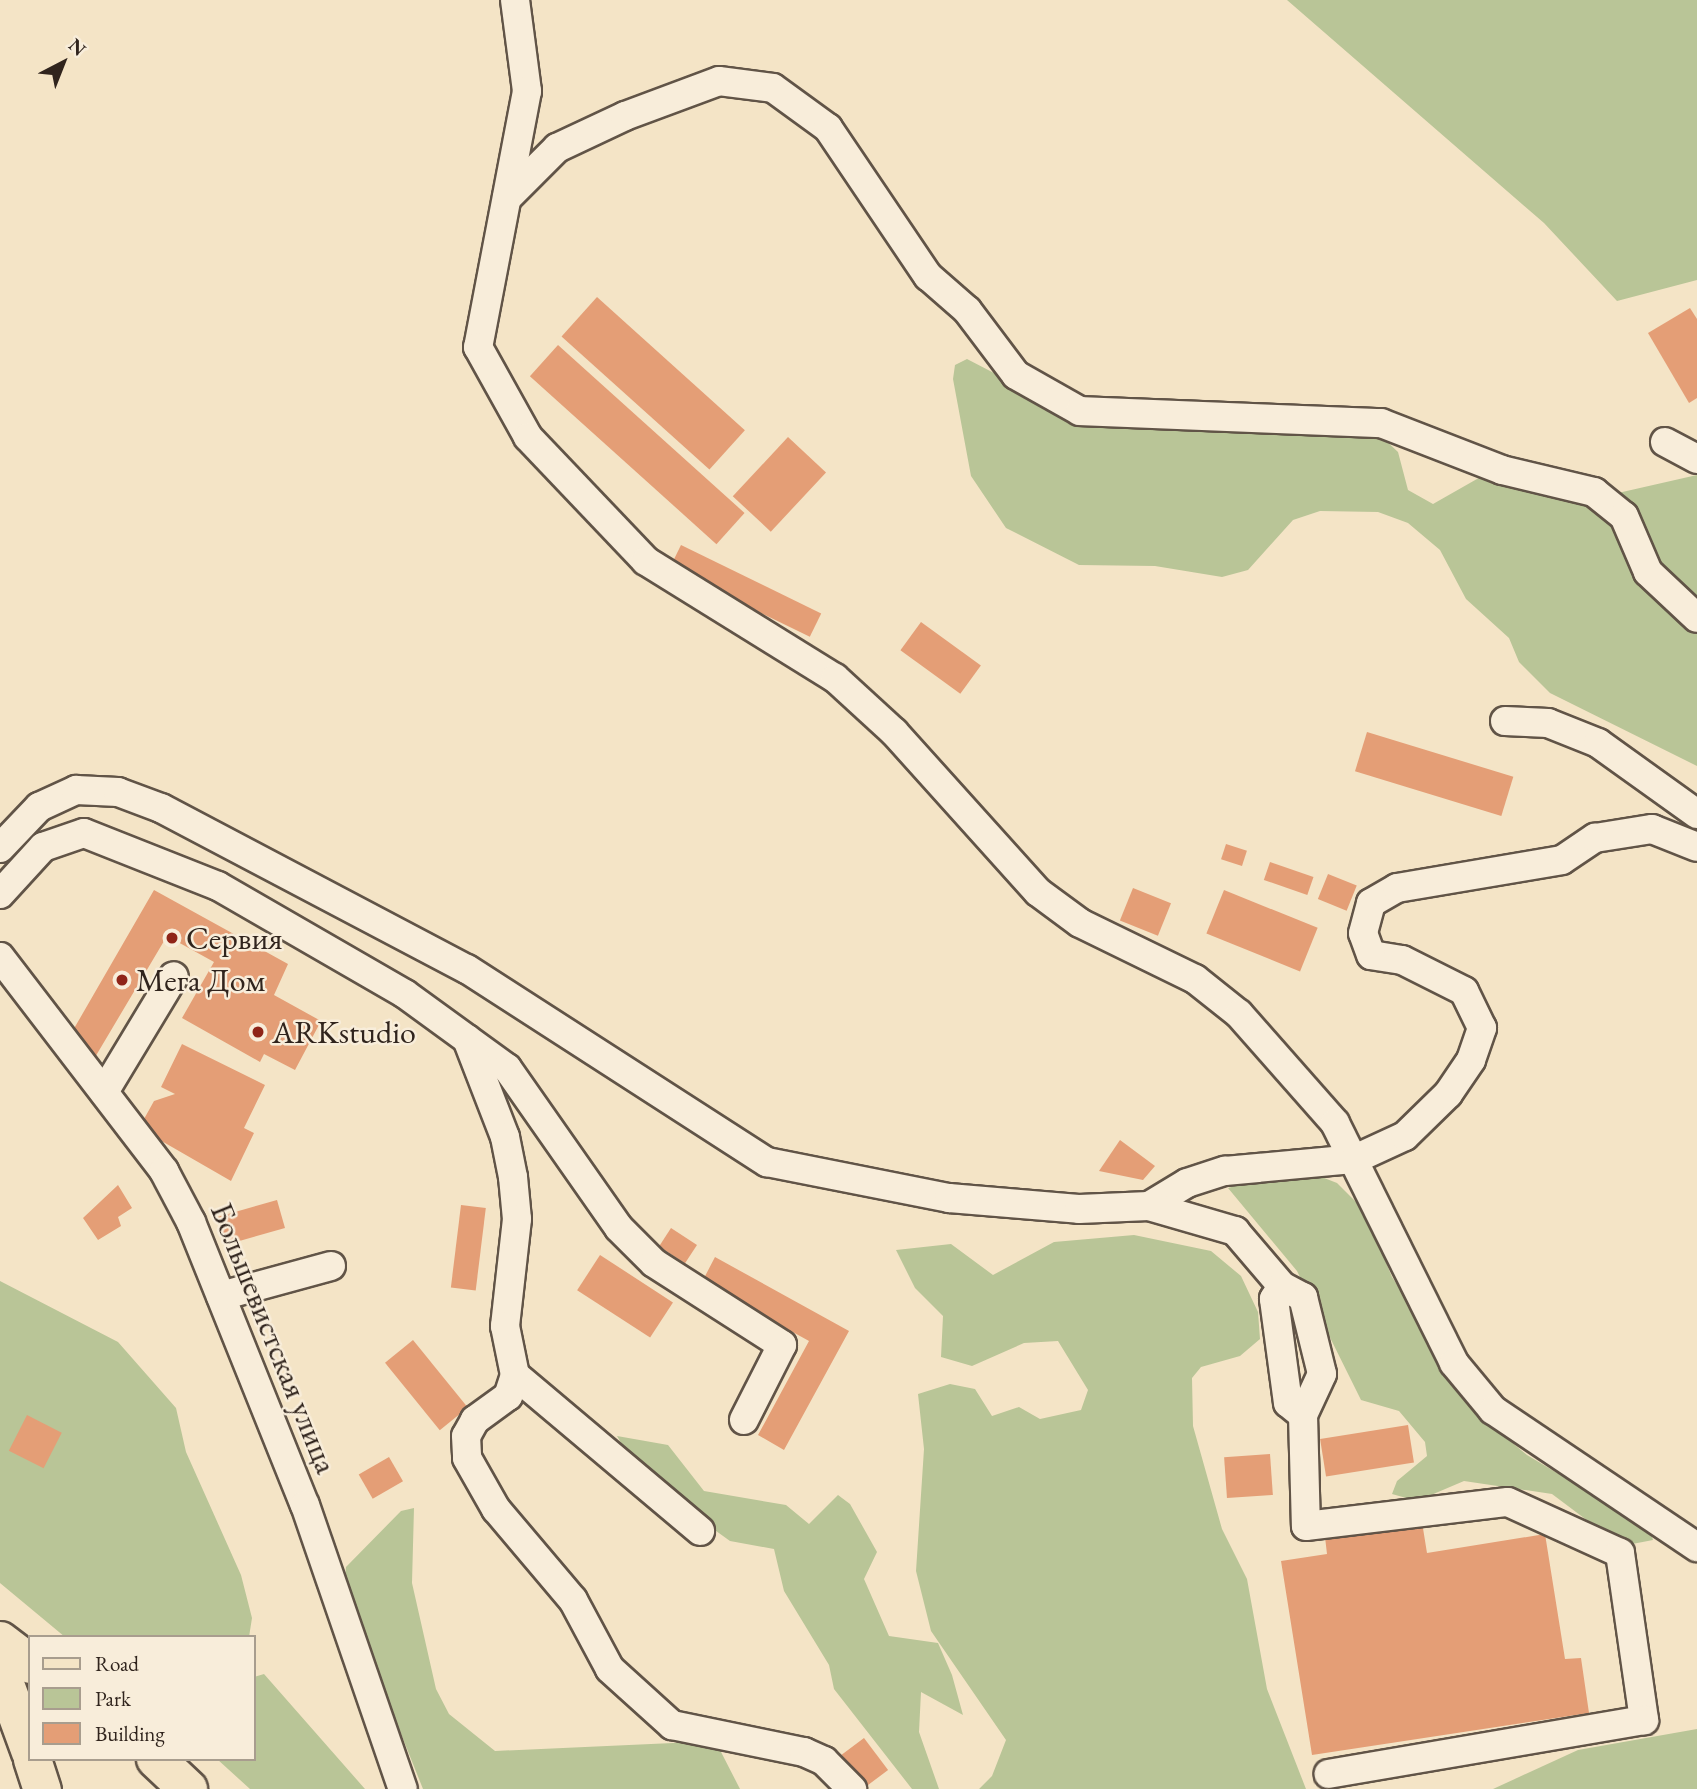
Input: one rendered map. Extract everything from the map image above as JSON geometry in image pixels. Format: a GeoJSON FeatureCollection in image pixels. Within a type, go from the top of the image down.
{"type":"FeatureCollection","features":[{"type":"Feature","properties":{"kind":"highway"},"geometry":{"type":"LineString","coordinates":[[0,1627],[28,1648]]}},
{"type":"Feature","properties":{"kind":"highway"},"geometry":{"type":"LineString","coordinates":[[0,1641],[28,1662]]}},
{"type":"Feature","properties":{"kind":"highway"},"geometry":{"type":"LineString","coordinates":[[140,1761],[169,1789]]}},
{"type":"Feature","properties":{"kind":"highway"},"geometry":{"type":"LineString","coordinates":[[158,1761],[188,1789]]}},
{"type":"Feature","properties":{"kind":"main road"},"geometry":{"type":"LineString","coordinates":[[0,1670],[28,1747]]}},
{"type":"Feature","properties":{"kind":"street"},"geometry":{"type":"LineString","coordinates":[[515,0],[527,91],[478,347],[528,437],[646,561],[835,678],[894,732],[1038,892],[1080,923],[1195,979],[1239,1014],[1302,1082],[1355,1159],[1454,1363],[1493,1410],[1697,1547]]}},
{"type":"Feature","properties":{"kind":"street"},"geometry":{"type":"LineString","coordinates":[[507,198],[557,148],[625,116],[719,81],[773,88],[828,128],[928,276],[967,310],[1016,375],[1080,411],[1381,423],[1502,470],[1594,492],[1623,516],[1648,572],[1697,618]]}},
{"type":"Feature","properties":{"kind":"street"},"geometry":{"type":"LineString","coordinates":[[1665,442],[1697,459]]}},
{"type":"Feature","properties":{"kind":"street"},"geometry":{"type":"LineString","coordinates":[[1504,721],[1548,723],[1598,743],[1697,814]]}},
{"type":"Feature","properties":{"kind":"street"},"geometry":{"type":"LineString","coordinates":[[0,848],[38,807],[76,790],[118,792],[161,808],[467,969],[767,1162],[949,1198],[1079,1209],[1149,1206],[1235,1231],[1282,1286],[1303,1297],[1322,1374],[1303,1415],[1306,1526],[1508,1502],[1620,1553],[1644,1720],[1329,1774]]}},
{"type":"Feature","properties":{"kind":"street"},"geometry":{"type":"LineString","coordinates":[[1149,1206],[1187,1183],[1225,1171],[1355,1159],[1405,1136],[1448,1094],[1471,1060],[1482,1028],[1464,991],[1402,960],[1371,955],[1363,933],[1371,903],[1397,888],[1562,860],[1595,838],[1652,829],[1697,847]]}},
{"type":"Feature","properties":{"kind":"street"},"geometry":{"type":"LineString","coordinates":[[0,894],[43,847],[66,836],[84,833],[135,848],[218,886],[405,994],[508,1068],[619,1228],[654,1263],[782,1345],[744,1420]]}},
{"type":"Feature","properties":{"kind":"street","name":"Большевистская улица"},"geometry":{"type":"LineString","coordinates":[[0,957],[164,1171],[221,1296],[305,1505],[403,1789]]}},
{"type":"Feature","properties":{"kind":"street"},"geometry":{"type":"LineString","coordinates":[[104,1092],[174,976]]}},
{"type":"Feature","properties":{"kind":"street"},"geometry":{"type":"LineString","coordinates":[[467,1039],[505,1137],[513,1177],[517,1219],[505,1326],[515,1375],[508,1396],[475,1420],[466,1436],[467,1458],[496,1509],[573,1600],[610,1669],[672,1725],[804,1752],[824,1761],[852,1789]]}},
{"type":"Feature","properties":{"kind":"street"},"geometry":{"type":"LineString","coordinates":[[221,1296],[331,1266]]}},
{"type":"Feature","properties":{"kind":"street"},"geometry":{"type":"LineString","coordinates":[[1282,1286],[1274,1299],[1288,1403],[1303,1415]]}},
{"type":"Feature","properties":{"kind":"street"},"geometry":{"type":"LineString","coordinates":[[515,1375],[700,1531]]}},
{"type":"Feature","properties":{"kind":"green space"},"geometry":{"type":"Polygon","coordinates":[[[1287,0],[1697,0],[1697,280],[1617,301],[1544,223],[1287,0]]]}},
{"type":"Feature","properties":{"kind":"green space"},"geometry":{"type":"Polygon","coordinates":[[[967,359],[1050,402],[1365,421],[1398,452],[1408,490],[1433,504],[1491,471],[1596,498],[1697,475],[1697,766],[1550,693],[1519,662],[1509,638],[1466,599],[1440,550],[1408,523],[1378,512],[1320,511],[1293,520],[1248,570],[1222,577],[1155,566],[1079,565],[1006,528],[971,476],[953,379],[955,365],[967,359]]]}},
{"type":"Feature","properties":{"kind":"green space"},"geometry":{"type":"Polygon","coordinates":[[[1296,1167],[1337,1183],[1365,1211],[1392,1277],[1484,1419],[1527,1455],[1649,1528],[1653,1540],[1627,1545],[1612,1539],[1552,1494],[1464,1481],[1417,1501],[1392,1494],[1397,1481],[1427,1456],[1425,1442],[1399,1411],[1361,1400],[1297,1271],[1228,1188],[1296,1167]]]}},
{"type":"Feature","properties":{"kind":"green space"},"geometry":{"type":"Polygon","coordinates":[[[1134,1235],[1211,1251],[1241,1276],[1258,1312],[1260,1339],[1240,1356],[1201,1367],[1192,1378],[1193,1426],[1222,1529],[1247,1579],[1267,1689],[1306,1789],[979,1789],[992,1776],[1006,1740],[931,1631],[916,1571],[924,1449],[918,1394],[950,1384],[975,1389],[992,1416],[1019,1407],[1040,1419],[1081,1410],[1088,1390],[1058,1341],[1024,1343],[972,1366],[941,1357],[943,1316],[915,1288],[896,1250],[951,1244],[993,1275],[1054,1242],[1134,1235]]]}},
{"type":"Feature","properties":{"kind":"green space"},"geometry":{"type":"Polygon","coordinates":[[[0,1281],[118,1342],[176,1408],[186,1452],[241,1575],[252,1618],[249,1635],[63,1635],[0,1583],[0,1281]]]}},
{"type":"Feature","properties":{"kind":"green space"},"geometry":{"type":"Polygon","coordinates":[[[617,1436],[668,1445],[704,1491],[786,1505],[809,1524],[838,1495],[850,1504],[877,1552],[864,1579],[889,1636],[938,1643],[952,1675],[963,1715],[921,1692],[919,1732],[939,1789],[912,1789],[834,1689],[829,1665],[784,1591],[774,1549],[730,1541],[673,1500],[634,1465],[617,1436]]]}},
{"type":"Feature","properties":{"kind":"green space"},"geometry":{"type":"Polygon","coordinates":[[[414,1508],[412,1583],[436,1689],[449,1714],[495,1751],[695,1742],[720,1750],[740,1789],[423,1789],[344,1591],[346,1567],[401,1511],[414,1508]]]}},
{"type":"Feature","properties":{"kind":"green space"},"geometry":{"type":"Polygon","coordinates":[[[264,1674],[365,1789],[250,1789],[219,1761],[256,1761],[256,1676],[264,1674]]]}},
{"type":"Feature","properties":{"kind":"green space"},"geometry":{"type":"Polygon","coordinates":[[[1697,1729],[1697,1789],[1493,1789],[1578,1750],[1697,1729]]]}},
{"type":"Feature","properties":{"kind":"building"},"geometry":{"type":"Polygon","coordinates":[[[597,297],[745,430],[709,470],[562,336],[597,297]]]}},
{"type":"Feature","properties":{"kind":"building"},"geometry":{"type":"Polygon","coordinates":[[[1690,308],[1697,319],[1697,398],[1689,403],[1648,333],[1690,308]]]}},
{"type":"Feature","properties":{"kind":"building"},"geometry":{"type":"Polygon","coordinates":[[[558,345],[745,513],[716,544],[530,376],[558,345]]]}},
{"type":"Feature","properties":{"kind":"building"},"geometry":{"type":"Polygon","coordinates":[[[788,437],[826,472],[771,532],[733,496],[788,437]]]}},
{"type":"Feature","properties":{"kind":"building"},"geometry":{"type":"Polygon","coordinates":[[[681,545],[821,613],[810,637],[670,568],[681,545]]]}},
{"type":"Feature","properties":{"kind":"building"},"geometry":{"type":"Polygon","coordinates":[[[921,622],[981,665],[960,694],[900,650],[921,622]]]}},
{"type":"Feature","properties":{"kind":"building"},"geometry":{"type":"Polygon","coordinates":[[[1367,732],[1513,777],[1501,816],[1355,771],[1367,732]]]}},
{"type":"Feature","properties":{"kind":"building"},"geometry":{"type":"Polygon","coordinates":[[[1226,844],[1247,851],[1242,866],[1221,859],[1226,844]]]}},
{"type":"Feature","properties":{"kind":"building"},"geometry":{"type":"Polygon","coordinates":[[[1270,862],[1313,877],[1307,895],[1264,880],[1270,862]]]}},
{"type":"Feature","properties":{"kind":"building"},"geometry":{"type":"Polygon","coordinates":[[[1328,874],[1357,886],[1347,911],[1318,899],[1328,874]]]}},
{"type":"Feature","properties":{"kind":"building"},"geometry":{"type":"Polygon","coordinates":[[[1133,888],[1171,903],[1158,936],[1120,920],[1133,888]]]}},
{"type":"Feature","properties":{"kind":"building"},"geometry":{"type":"Polygon","coordinates":[[[154,890],[288,964],[274,995],[321,1021],[295,1070],[264,1054],[260,1062],[182,1018],[214,962],[167,936],[94,1059],[72,1032],[154,890]]]}},
{"type":"Feature","properties":{"kind":"building"},"geometry":{"type":"Polygon","coordinates":[[[1224,890],[1318,928],[1300,971],[1206,934],[1224,890]]]}},
{"type":"Feature","properties":{"kind":"building"},"geometry":{"type":"Polygon","coordinates":[[[182,1044],[265,1085],[244,1128],[254,1133],[231,1181],[139,1128],[154,1101],[175,1094],[161,1087],[182,1044]]]}},
{"type":"Feature","properties":{"kind":"building"},"geometry":{"type":"Polygon","coordinates":[[[1120,1140],[1155,1166],[1143,1180],[1099,1171],[1120,1140]]]}},
{"type":"Feature","properties":{"kind":"building"},"geometry":{"type":"Polygon","coordinates":[[[118,1185],[132,1208],[118,1217],[121,1226],[98,1240],[83,1218],[118,1185]]]}},
{"type":"Feature","properties":{"kind":"building"},"geometry":{"type":"Polygon","coordinates":[[[277,1200],[285,1228],[225,1245],[217,1217],[277,1200]]]}},
{"type":"Feature","properties":{"kind":"building"},"geometry":{"type":"Polygon","coordinates":[[[461,1205],[486,1208],[476,1290],[451,1287],[461,1205]]]}},
{"type":"Feature","properties":{"kind":"building"},"geometry":{"type":"Polygon","coordinates":[[[671,1228],[697,1245],[685,1263],[659,1246],[671,1228]]]}},
{"type":"Feature","properties":{"kind":"building"},"geometry":{"type":"Polygon","coordinates":[[[600,1255],[673,1302],[650,1338],[577,1290],[600,1255]]]}},
{"type":"Feature","properties":{"kind":"building"},"geometry":{"type":"Polygon","coordinates":[[[715,1257],[849,1331],[784,1450],[758,1435],[809,1341],[702,1282],[715,1257]]]}},
{"type":"Feature","properties":{"kind":"building"},"geometry":{"type":"Polygon","coordinates":[[[413,1340],[468,1408],[440,1430],[385,1363],[413,1340]]]}},
{"type":"Feature","properties":{"kind":"building"},"geometry":{"type":"Polygon","coordinates":[[[27,1415],[62,1433],[44,1468],[9,1451],[27,1415]]]}},
{"type":"Feature","properties":{"kind":"building"},"geometry":{"type":"Polygon","coordinates":[[[1408,1425],[1414,1463],[1326,1476],[1320,1439],[1408,1425]]]}},
{"type":"Feature","properties":{"kind":"building"},"geometry":{"type":"Polygon","coordinates":[[[1270,1454],[1273,1495],[1227,1498],[1224,1457],[1270,1454]]]}},
{"type":"Feature","properties":{"kind":"building"},"geometry":{"type":"Polygon","coordinates":[[[389,1457],[403,1481],[373,1499],[359,1474],[389,1457]]]}},
{"type":"Feature","properties":{"kind":"building"},"geometry":{"type":"Polygon","coordinates":[[[1422,1522],[1427,1553],[1545,1534],[1565,1659],[1581,1658],[1589,1713],[1312,1755],[1281,1561],[1327,1554],[1325,1537],[1422,1522]]]}},
{"type":"Feature","properties":{"kind":"building"},"geometry":{"type":"Polygon","coordinates":[[[864,1738],[888,1770],[866,1787],[842,1755],[864,1738]]]}},
{"type":"Feature","properties":{"kind":"place","name":"Сервия"},"geometry":{"type":"Point","coordinates":[172,938]}},
{"type":"Feature","properties":{"kind":"place","name":"Мега Дом"},"geometry":{"type":"Point","coordinates":[122,980]}},
{"type":"Feature","properties":{"kind":"place","name":"ARKstudio"},"geometry":{"type":"Point","coordinates":[258,1032]}}]}
